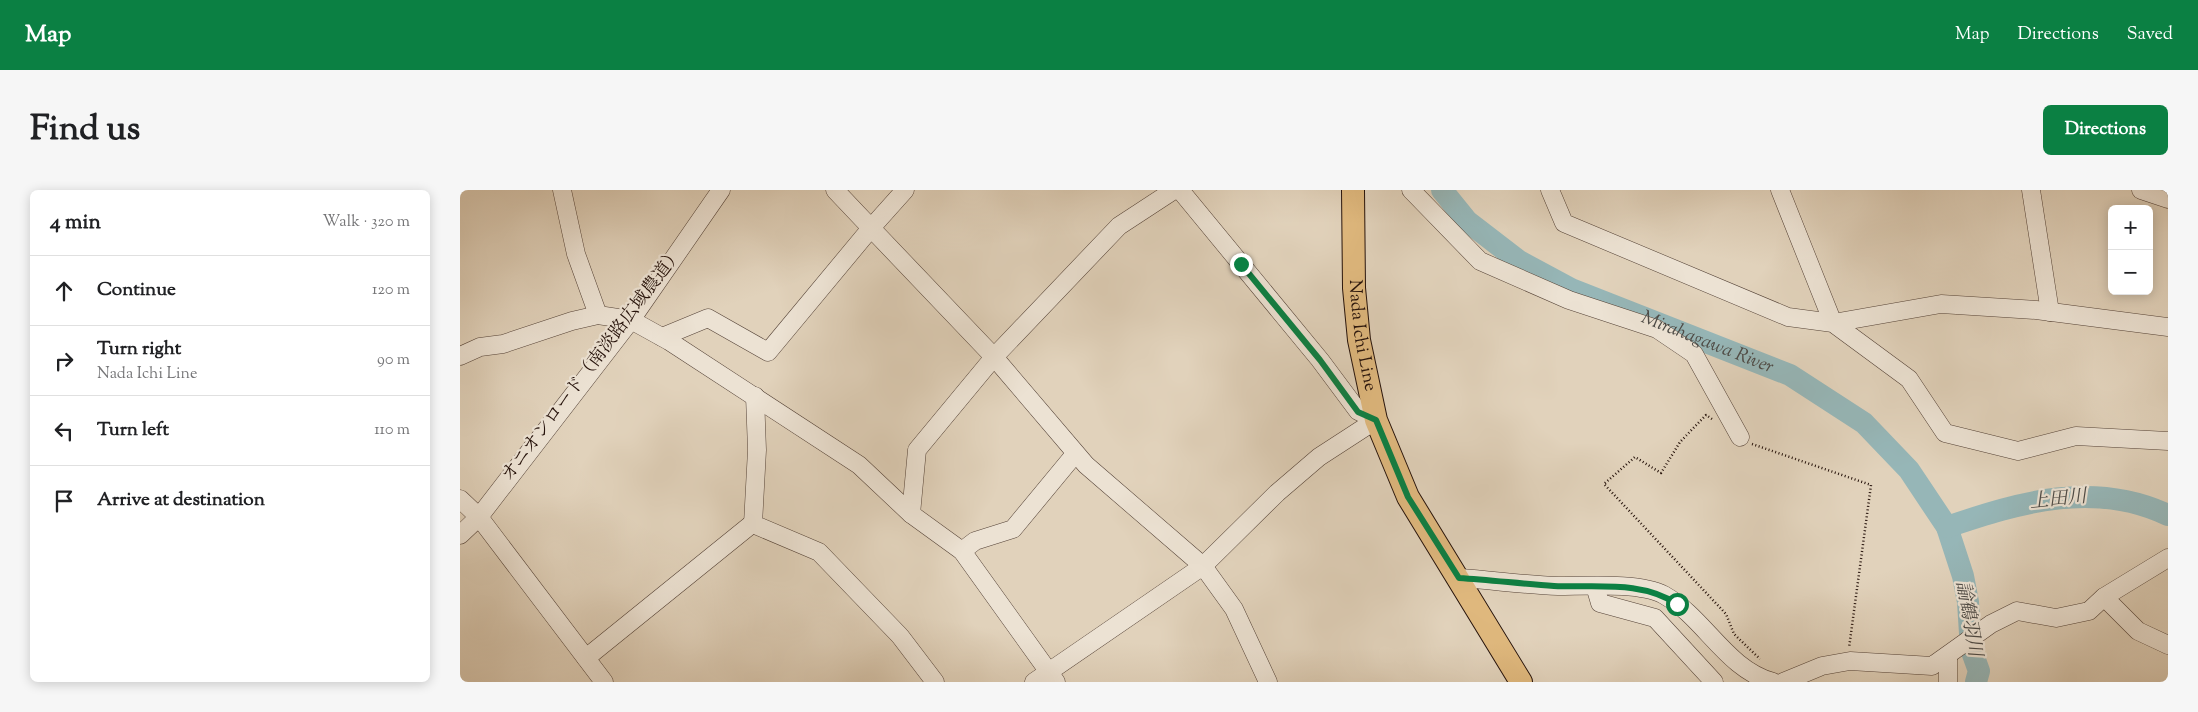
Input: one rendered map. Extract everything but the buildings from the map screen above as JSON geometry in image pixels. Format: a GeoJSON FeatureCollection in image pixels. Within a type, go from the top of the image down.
{"type":"FeatureCollection","features":[{"type":"Feature","properties":{"kind":"main road","name":"Nada Ichi Line"},"geometry":{"type":"LineString","coordinates":[[1353,190],[1354,288],[1359,340],[1376,420],[1408,497],[1521,682]]}},
{"type":"Feature","properties":{"kind":"street"},"geometry":{"type":"LineString","coordinates":[[562,190],[576,254],[598,315]]}},
{"type":"Feature","properties":{"kind":"street","name":"オニオンロード（南淡路広域農道）"},"geometry":{"type":"LineString","coordinates":[[460,535],[479,517],[631,320],[721,190]]}},
{"type":"Feature","properties":{"kind":"street"},"geometry":{"type":"LineString","coordinates":[[835,190],[994,357],[1076,454],[1203,566],[1234,609],[1268,682]]}},
{"type":"Feature","properties":{"kind":"street"},"geometry":{"type":"LineString","coordinates":[[662,337],[708,318],[768,352],[905,190]]}},
{"type":"Feature","properties":{"kind":"street"},"geometry":{"type":"LineString","coordinates":[[911,514],[917,450],[994,357],[1119,226],[1174,190]]}},
{"type":"Feature","properties":{"kind":"street"},"geometry":{"type":"LineString","coordinates":[[1180,190],[1320,360],[1358,412],[1376,420]]}},
{"type":"Feature","properties":{"kind":"street"},"geometry":{"type":"LineString","coordinates":[[1411,190],[1480,260],[1569,300],[1657,329],[1694,354],[1740,437]]}},
{"type":"Feature","properties":{"kind":"street"},"geometry":{"type":"LineString","coordinates":[[1550,190],[1564,223],[1788,317],[1833,323],[1941,304],[2050,312],[2168,327]]}},
{"type":"Feature","properties":{"kind":"street"},"geometry":{"type":"LineString","coordinates":[[1780,190],[1833,323],[1909,379],[1945,434],[2018,451],[2076,436],[2168,441]]}},
{"type":"Feature","properties":{"kind":"street"},"geometry":{"type":"LineString","coordinates":[[2031,190],[2050,312]]}},
{"type":"Feature","properties":{"kind":"street"},"geometry":{"type":"LineString","coordinates":[[2141,190],[2168,199]]}},
{"type":"Feature","properties":{"kind":"street"},"geometry":{"type":"LineString","coordinates":[[460,356],[480,347],[503,344],[572,321],[598,315],[631,320],[662,337],[722,378],[755,396],[859,465],[911,514],[962,551],[1052,677]]}},
{"type":"Feature","properties":{"kind":"street"},"geometry":{"type":"LineString","coordinates":[[586,658],[753,523],[757,450],[755,396]]}},
{"type":"Feature","properties":{"kind":"street"},"geometry":{"type":"LineString","coordinates":[[1034,682],[1052,677],[1203,566],[1277,493],[1318,456],[1376,420]]}},
{"type":"Feature","properties":{"kind":"street"},"geometry":{"type":"LineString","coordinates":[[962,551],[975,541],[1013,529],[1076,454]]}},
{"type":"Feature","properties":{"kind":"street"},"geometry":{"type":"LineString","coordinates":[[460,500],[479,517],[604,682]]}},
{"type":"Feature","properties":{"kind":"street"},"geometry":{"type":"LineString","coordinates":[[753,523],[819,552],[900,636],[935,682]]}},
{"type":"Feature","properties":{"kind":"street"},"geometry":{"type":"LineString","coordinates":[[1459,578],[1557,586],[1645,589],[1662,594],[1677,604],[1727,654],[1761,679],[1776,682],[1809,678],[1822,666],[1848,662],[1932,666],[1991,624],[2017,611],[2056,618],[2089,611],[2104,597],[2168,558]]}},
{"type":"Feature","properties":{"kind":"street"},"geometry":{"type":"LineString","coordinates":[[1595,586],[1600,603],[1654,618],[1714,682]]}},
{"type":"Feature","properties":{"kind":"street"},"geometry":{"type":"LineString","coordinates":[[2104,597],[2138,631],[2168,645]]}},
{"type":"Feature","properties":{"kind":"street"},"geometry":{"type":"LineString","coordinates":[[1948,656],[1948,682]]}},
{"type":"Feature","properties":{"kind":"path"},"geometry":{"type":"LineString","coordinates":[[1776,682],[1768,666],[1734,634],[1726,614],[1604,484],[1635,457],[1661,473],[1680,442],[1706,415],[1750,444],[1871,485],[1848,662]]}},
{"type":"Feature","properties":{"kind":"waterway","name":"Mirahagawa River"},"geometry":{"type":"LineString","coordinates":[[1442,190],[1467,221],[1519,261],[1571,289],[1790,375],[1864,423],[1909,470],[1947,527],[1963,576],[1968,602],[1971,649],[1979,671],[1976,682]]}},
{"type":"Feature","properties":{"kind":"waterway","name":"上田川"},"geometry":{"type":"LineString","coordinates":[[1947,527],[2002,510],[2058,498],[2113,499],[2140,504],[2168,515]]}},
{"type":"Feature","properties":{"kind":"route"},"geometry":{"type":"LineString","coordinates":[[1241,264],[1320,360],[1358,412],[1376,420],[1408,497],[1459,578],[1557,586],[1645,589],[1662,594],[1677,604]]}},
{"type":"Feature","properties":{"kind":"water label","name":"諭鶴羽川"},"geometry":{"type":"Point","coordinates":[1968,619]}}]}
